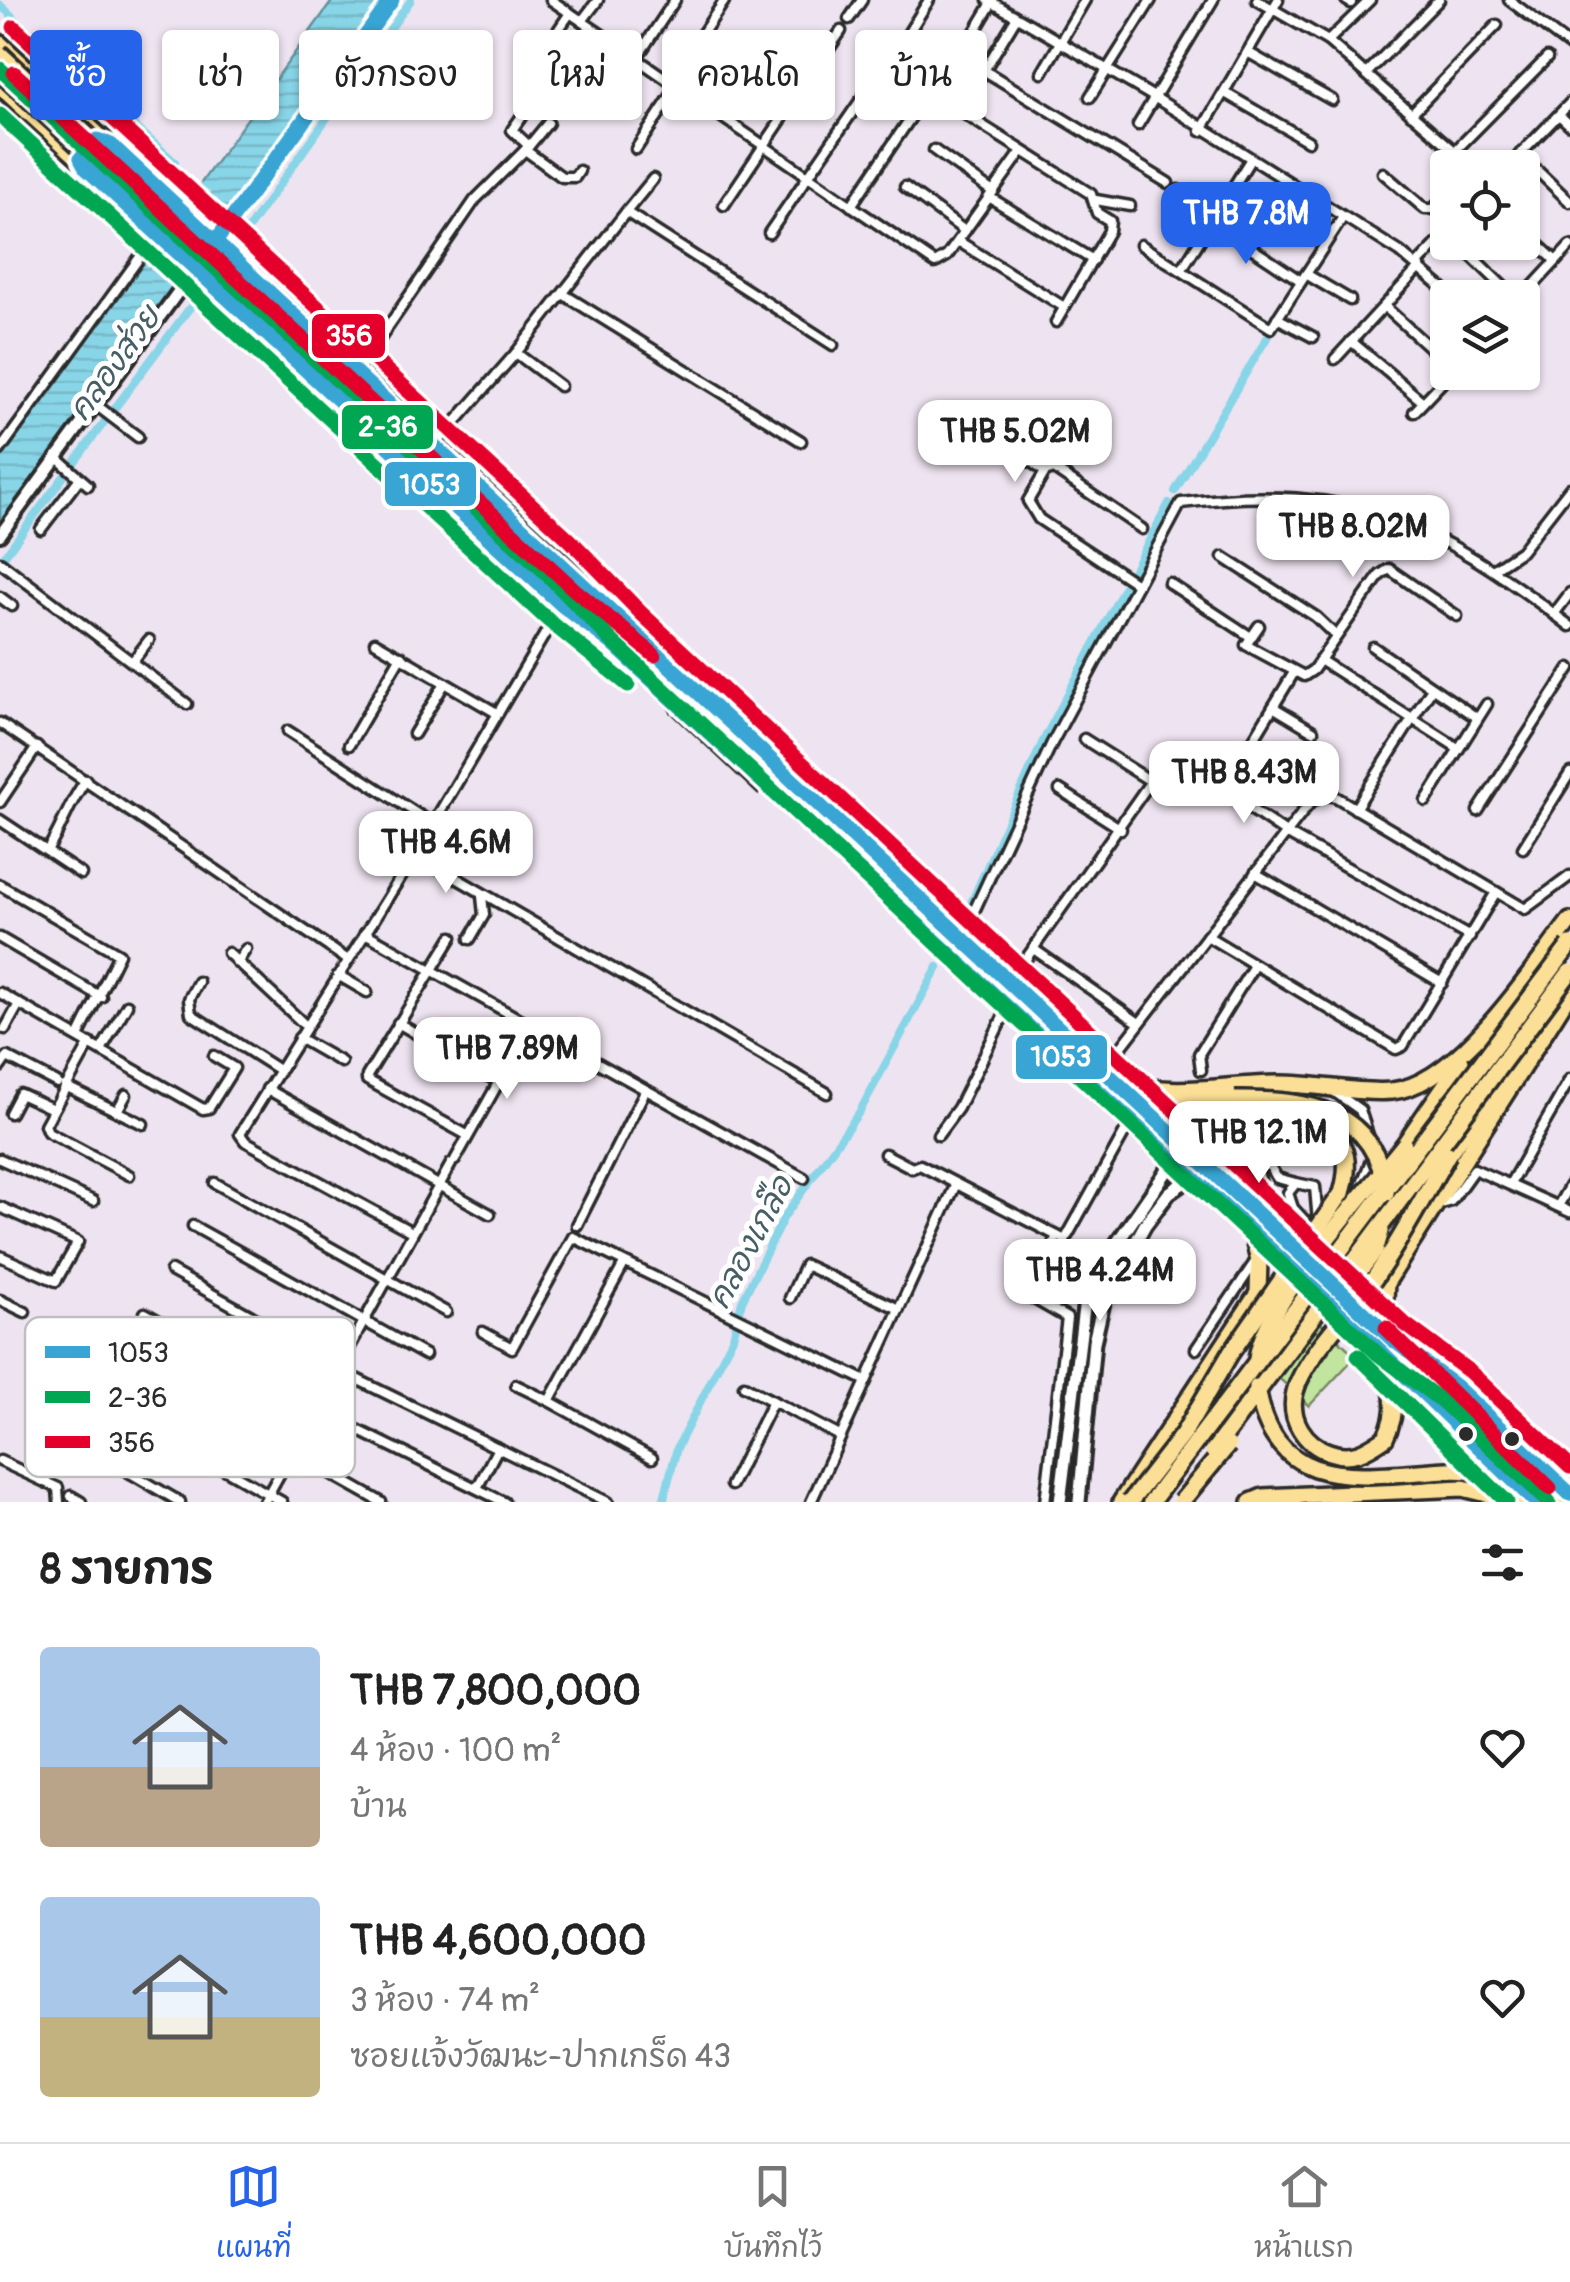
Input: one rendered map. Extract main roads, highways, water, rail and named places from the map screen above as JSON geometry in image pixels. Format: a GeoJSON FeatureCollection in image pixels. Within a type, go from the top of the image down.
{"type":"FeatureCollection","features":[{"type":"Feature","properties":{"kind":"highway"},"geometry":{"type":"LineString","coordinates":[[1162,1092],[1279,1084],[1401,1090],[1440,1073],[1467,1050],[1510,1002],[1570,921]]}},
{"type":"Feature","properties":{"kind":"highway"},"geometry":{"type":"LineString","coordinates":[[1152,1502],[1570,945]]}},
{"type":"Feature","properties":{"kind":"highway"},"geometry":{"type":"LineString","coordinates":[[1179,1502],[1570,974]]}},
{"type":"Feature","properties":{"kind":"highway"},"geometry":{"type":"LineString","coordinates":[[1411,1353],[1384,1316],[1382,1295],[1386,1283],[1570,992]]}},
{"type":"Feature","properties":{"kind":"highway"},"geometry":{"type":"LineString","coordinates":[[1467,1050],[1450,1083],[1282,1300],[1259,1343],[1256,1379],[1260,1411],[1274,1438],[1319,1472],[1368,1478],[1474,1471],[1521,1495]]}},
{"type":"Feature","properties":{"kind":"highway"},"geometry":{"type":"LineString","coordinates":[[1377,1350],[1395,1397],[1394,1422],[1385,1438],[1361,1454],[1341,1456],[1320,1449],[1306,1439],[1294,1416],[1294,1392],[1376,1277],[1448,1154],[1501,1081],[1530,1052]]}},
{"type":"Feature","properties":{"kind":"highway"},"geometry":{"type":"LineString","coordinates":[[1107,1075],[1202,1101],[1305,1102],[1332,1112],[1354,1128],[1376,1154],[1384,1173],[1384,1222],[1375,1251],[1179,1502]]}},
{"type":"Feature","properties":{"kind":"highway"},"geometry":{"type":"LineString","coordinates":[[1130,1502],[1183,1434],[1230,1354],[1342,1193],[1348,1170],[1346,1150],[1337,1133],[1312,1116],[1279,1119],[1265,1128],[1257,1144],[1253,1180],[1275,1229]]}},
{"type":"Feature","properties":{"kind":"highway"},"geometry":{"type":"LineString","coordinates":[[1120,1502],[1252,1305],[1260,1281],[1253,1235]]}},
{"type":"Feature","properties":{"kind":"highway"},"geometry":{"type":"LineString","coordinates":[[1251,1502],[1264,1497],[1463,1488],[1521,1495]]}},
{"type":"Feature","properties":{"kind":"main road"},"geometry":{"type":"LineString","coordinates":[[224,250],[392,0]]}},
{"type":"Feature","properties":{"kind":"main road"},"geometry":{"type":"LineString","coordinates":[[0,42],[378,391],[585,596],[627,628],[1334,1282],[1550,1499]]}},
{"type":"Feature","properties":{"kind":"main road"},"geometry":{"type":"LineString","coordinates":[[0,52],[434,448]]}},
{"type":"Feature","properties":{"kind":"main road"},"geometry":{"type":"LineString","coordinates":[[15,55],[21,69],[17,78],[0,86],[562,606],[612,643]]}},
{"type":"Feature","properties":{"kind":"main road"},"geometry":{"type":"LineString","coordinates":[[0,74],[1172,1162],[1377,1350],[1550,1499]]}},
{"type":"Feature","properties":{"kind":"main road"},"geometry":{"type":"LineString","coordinates":[[86,168],[81,158],[91,143],[98,140],[111,145]]}},
{"type":"Feature","properties":{"kind":"main road"},"geometry":{"type":"LineString","coordinates":[[274,339],[296,316]]}},
{"type":"Feature","properties":{"kind":"main road"},"geometry":{"type":"LineString","coordinates":[[331,393],[350,394],[356,388],[355,370]]}},
{"type":"Feature","properties":{"kind":"main road"},"geometry":{"type":"LineString","coordinates":[[354,414],[352,406],[360,391],[378,391]]}},
{"type":"Feature","properties":{"kind":"main road"},"geometry":{"type":"LineString","coordinates":[[1060,1502],[1079,1321],[1094,1280],[1172,1162]]}},
{"type":"Feature","properties":{"kind":"main road"},"geometry":{"type":"LineString","coordinates":[[1079,1502],[1096,1327],[1110,1287],[1145,1224],[1170,1193],[1190,1178]]}},
{"type":"Feature","properties":{"kind":"main road"},"geometry":{"type":"LineString","coordinates":[[1392,1339],[1456,1386],[1570,1494]]}},
{"type":"Feature","properties":{"kind":"main road"},"geometry":{"type":"LineString","coordinates":[[1377,1350],[1521,1495],[1550,1499]]}},
{"type":"Feature","properties":{"kind":"water"},"geometry":{"type":"Polygon","coordinates":[[[333,0],[380,0],[358,30],[311,30],[333,0]]]}},
{"type":"Feature","properties":{"kind":"water"},"geometry":{"type":"Polygon","coordinates":[[[299,47],[299,111],[216,225],[208,225],[185,205],[246,120],[279,120],[279,75],[299,47]]]}},
{"type":"Feature","properties":{"kind":"water"},"geometry":{"type":"Polygon","coordinates":[[[158,244],[185,268],[0,526],[0,459],[158,244]]]}},
{"type":"Feature","properties":{"kind":"waterway","name":"คลองส่วย"},"geometry":{"type":"LineString","coordinates":[[0,562],[238,243],[411,0]]}},
{"type":"Feature","properties":{"kind":"waterway"},"geometry":{"type":"LineString","coordinates":[[0,5],[30,32]]}},
{"type":"Feature","properties":{"kind":"waterway"},"geometry":{"type":"LineString","coordinates":[[128,120],[175,162]]}},
{"type":"Feature","properties":{"kind":"waterway","name":"คลองเกลือ"},"geometry":{"type":"LineString","coordinates":[[1175,491],[1267,338]]}},
{"type":"Feature","properties":{"kind":"waterway","name":"คลองเกลือ"},"geometry":{"type":"LineString","coordinates":[[1132,573],[1169,503]]}},
{"type":"Feature","properties":{"kind":"waterway","name":"คลองเกลือ"},"geometry":{"type":"LineString","coordinates":[[963,921],[1044,739],[1126,584]]}},
{"type":"Feature","properties":{"kind":"waterway","name":"คลองเกลือ"},"geometry":{"type":"LineString","coordinates":[[663,1502],[677,1448],[733,1337],[742,1301],[784,1217],[860,1111],[938,967]]}},
{"type":"Feature","properties":{"kind":"railway"},"geometry":{"type":"LineString","coordinates":[[633,650],[671,712],[758,794]]}}]}
